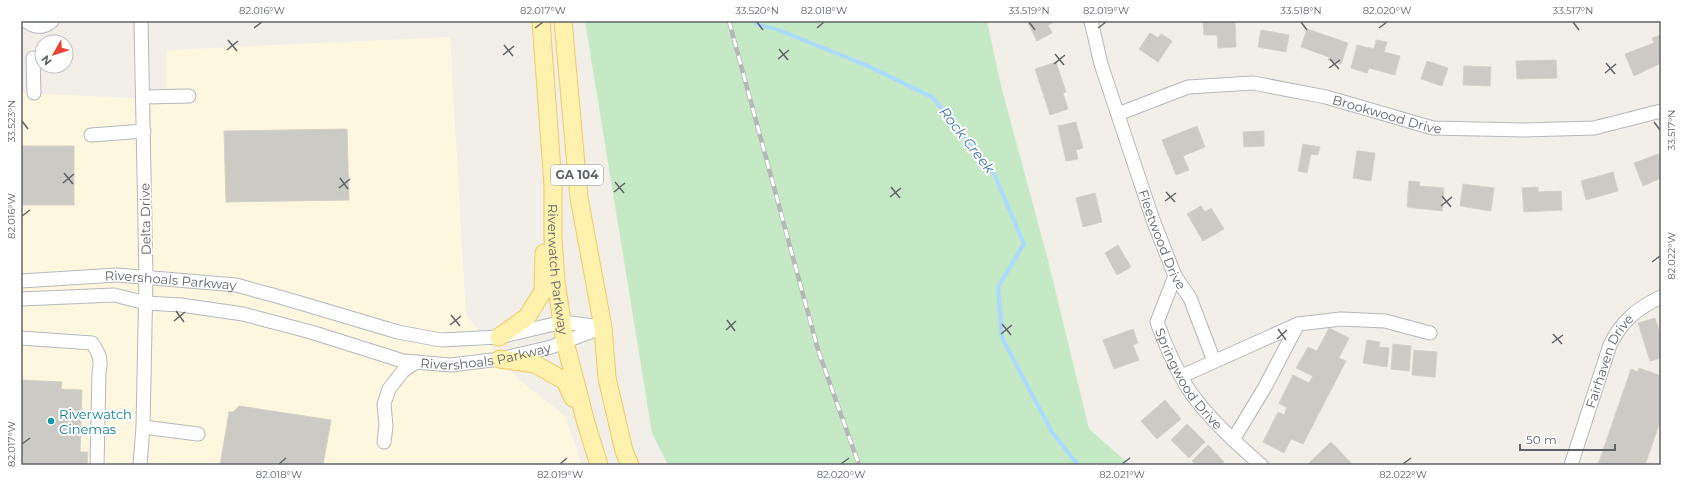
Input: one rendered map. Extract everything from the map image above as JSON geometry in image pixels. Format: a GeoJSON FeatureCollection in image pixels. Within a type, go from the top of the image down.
{"type":"FeatureCollection","features":[{"type":"Feature","properties":{"kind":"main road","name":"Riverwatch Parkway"},"geometry":{"type":"LineString","coordinates":[[541,21],[553,185],[552,238],[556,282],[565,342],[586,423],[599,465]]}},
{"type":"Feature","properties":{"kind":"main road","name":"Riverwatch Parkway"},"geometry":{"type":"LineString","coordinates":[[563,21],[579,198],[602,327]]}},
{"type":"Feature","properties":{"kind":"main road"},"geometry":{"type":"LineString","coordinates":[[499,337],[527,316],[543,291],[544,255],[540,163],[546,103]]}},
{"type":"Feature","properties":{"kind":"main road","name":"GA 104"},"geometry":{"type":"LineString","coordinates":[[602,327],[607,378],[624,451],[630,465]]}},
{"type":"Feature","properties":{"kind":"main road"},"geometry":{"type":"LineString","coordinates":[[500,359],[535,364],[565,381],[586,423]]}},
{"type":"Feature","properties":{"kind":"street"},"geometry":{"type":"LineString","coordinates":[[26,21],[40,27],[52,21]]}},
{"type":"Feature","properties":{"kind":"street","name":"Delta Drive"},"geometry":{"type":"LineString","coordinates":[[140,465],[143,427],[146,303],[142,21]]}},
{"type":"Feature","properties":{"kind":"street"},"geometry":{"type":"LineString","coordinates":[[1091,21],[1101,64],[1118,114]]}},
{"type":"Feature","properties":{"kind":"street"},"geometry":{"type":"LineString","coordinates":[[33,58],[34,93]]}},
{"type":"Feature","properties":{"kind":"street","name":"Brookwood Drive"},"geometry":{"type":"LineString","coordinates":[[1118,114],[1188,87],[1253,83],[1326,97],[1432,128],[1524,130],[1594,128],[1661,111]]}},
{"type":"Feature","properties":{"kind":"street"},"geometry":{"type":"LineString","coordinates":[[144,97],[190,96]]}},
{"type":"Feature","properties":{"kind":"street","name":"Fleetwood Drive"},"geometry":{"type":"LineString","coordinates":[[1118,114],[1153,220],[1175,276],[1190,298],[1214,361]]}},
{"type":"Feature","properties":{"kind":"street"},"geometry":{"type":"LineString","coordinates":[[91,135],[144,131]]}},
{"type":"Feature","properties":{"kind":"street","name":"Rivershoals Parkway"},"geometry":{"type":"LineString","coordinates":[[21,281],[117,275],[236,285],[398,332],[441,340],[499,337],[563,322],[602,327]]}},
{"type":"Feature","properties":{"kind":"street","name":"Springwood Drive"},"geometry":{"type":"LineString","coordinates":[[1175,276],[1157,322],[1165,344],[1192,392],[1233,440],[1261,465]]}},
{"type":"Feature","properties":{"kind":"street","name":"Rivershoals Parkway"},"geometry":{"type":"LineString","coordinates":[[21,299],[114,295],[146,303],[181,305],[243,314],[311,332],[403,361],[451,365],[500,359],[551,347],[602,327]]}},
{"type":"Feature","properties":{"kind":"street","name":"Fairhaven Drive"},"geometry":{"type":"LineString","coordinates":[[1572,465],[1610,345],[1616,333],[1633,313],[1644,305],[1661,298]]}},
{"type":"Feature","properties":{"kind":"street"},"geometry":{"type":"LineString","coordinates":[[1182,376],[1298,324],[1340,319],[1385,321],[1430,333]]}},
{"type":"Feature","properties":{"kind":"street"},"geometry":{"type":"LineString","coordinates":[[1233,440],[1265,386],[1298,324]]}},
{"type":"Feature","properties":{"kind":"street"},"geometry":{"type":"LineString","coordinates":[[21,338],[92,343],[99,352],[101,363],[99,372],[97,465]]}},
{"type":"Feature","properties":{"kind":"street"},"geometry":{"type":"LineString","coordinates":[[384,442],[386,426],[384,404],[389,389],[396,378],[416,362]]}},
{"type":"Feature","properties":{"kind":"street"},"geometry":{"type":"LineString","coordinates":[[143,427],[198,434]]}},
{"type":"Feature","properties":{"kind":"shaded area"},"geometry":{"type":"Polygon","coordinates":[[[450,37],[466,315],[518,379],[565,416],[582,465],[21,465],[21,93],[135,98],[166,102],[167,50],[450,37]]]}},
{"type":"Feature","properties":{"kind":"green space"},"geometry":{"type":"Polygon","coordinates":[[[585,21],[987,21],[1001,86],[1048,260],[1089,429],[1130,465],[668,465],[652,433],[585,21]]]}},
{"type":"Feature","properties":{"kind":"building"},"geometry":{"type":"Polygon","coordinates":[[[1027,21],[1051,21],[1052,23],[1048,25],[1052,33],[1037,41],[1027,21]]]}},
{"type":"Feature","properties":{"kind":"building"},"geometry":{"type":"Polygon","coordinates":[[[1203,21],[1235,21],[1236,47],[1218,48],[1217,35],[1204,35],[1203,21]]]}},
{"type":"Feature","properties":{"kind":"building"},"geometry":{"type":"Polygon","coordinates":[[[1307,29],[1348,43],[1341,64],[1328,60],[1329,57],[1301,47],[1307,29]]]}},
{"type":"Feature","properties":{"kind":"building"},"geometry":{"type":"Polygon","coordinates":[[[1261,30],[1289,35],[1286,52],[1258,47],[1261,30]]]}},
{"type":"Feature","properties":{"kind":"building"},"geometry":{"type":"Polygon","coordinates":[[[1150,33],[1158,38],[1161,34],[1172,41],[1158,62],[1139,49],[1150,33]]]}},
{"type":"Feature","properties":{"kind":"building"},"geometry":{"type":"Polygon","coordinates":[[[1661,35],[1661,63],[1634,76],[1625,54],[1654,43],[1652,38],[1661,35]]]}},
{"type":"Feature","properties":{"kind":"building"},"geometry":{"type":"Polygon","coordinates":[[[1376,40],[1387,42],[1384,52],[1400,56],[1395,75],[1369,68],[1367,73],[1351,68],[1357,45],[1374,49],[1376,40]]]}},
{"type":"Feature","properties":{"kind":"building"},"geometry":{"type":"Polygon","coordinates":[[[1556,60],[1557,78],[1517,79],[1516,61],[1556,60]]]}},
{"type":"Feature","properties":{"kind":"building"},"geometry":{"type":"Polygon","coordinates":[[[1427,61],[1448,68],[1442,86],[1421,79],[1427,61]]]}},
{"type":"Feature","properties":{"kind":"building"},"geometry":{"type":"Polygon","coordinates":[[[1056,62],[1066,92],[1063,93],[1068,109],[1050,115],[1035,69],[1056,62]]]}},
{"type":"Feature","properties":{"kind":"building"},"geometry":{"type":"Polygon","coordinates":[[[1464,66],[1491,67],[1490,86],[1463,85],[1464,66]]]}},
{"type":"Feature","properties":{"kind":"building"},"geometry":{"type":"Polygon","coordinates":[[[1076,122],[1083,148],[1076,150],[1078,159],[1066,161],[1058,126],[1076,122]]]}},
{"type":"Feature","properties":{"kind":"building"},"geometry":{"type":"Polygon","coordinates":[[[1197,126],[1205,147],[1183,156],[1189,170],[1176,175],[1162,140],[1197,126]]]}},
{"type":"Feature","properties":{"kind":"building"},"geometry":{"type":"Polygon","coordinates":[[[347,129],[349,200],[226,202],[224,131],[347,129]]]}},
{"type":"Feature","properties":{"kind":"building"},"geometry":{"type":"Polygon","coordinates":[[[1264,131],[1264,146],[1244,147],[1243,132],[1264,131]]]}},
{"type":"Feature","properties":{"kind":"building"},"geometry":{"type":"Polygon","coordinates":[[[1303,144],[1320,147],[1318,155],[1311,154],[1307,173],[1298,171],[1303,144]]]}},
{"type":"Feature","properties":{"kind":"building"},"geometry":{"type":"Polygon","coordinates":[[[21,146],[74,146],[74,205],[21,205],[21,146]]]}},
{"type":"Feature","properties":{"kind":"building"},"geometry":{"type":"Polygon","coordinates":[[[1357,151],[1375,153],[1371,181],[1353,178],[1357,151]]]}},
{"type":"Feature","properties":{"kind":"building"},"geometry":{"type":"Polygon","coordinates":[[[1661,153],[1661,178],[1643,186],[1634,163],[1661,153]]]}},
{"type":"Feature","properties":{"kind":"building"},"geometry":{"type":"Polygon","coordinates":[[[1613,172],[1618,191],[1586,200],[1581,181],[1613,172]]]}},
{"type":"Feature","properties":{"kind":"building"},"geometry":{"type":"Polygon","coordinates":[[[1409,181],[1420,182],[1419,186],[1444,188],[1442,211],[1407,207],[1409,181]]]}},
{"type":"Feature","properties":{"kind":"building"},"geometry":{"type":"Polygon","coordinates":[[[1463,184],[1494,188],[1491,211],[1460,206],[1463,184]]]}},
{"type":"Feature","properties":{"kind":"building"},"geometry":{"type":"Polygon","coordinates":[[[1538,187],[1538,192],[1561,191],[1562,210],[1524,212],[1522,188],[1538,187]]]}},
{"type":"Feature","properties":{"kind":"building"},"geometry":{"type":"Polygon","coordinates":[[[1095,193],[1102,222],[1083,227],[1076,198],[1095,193]]]}},
{"type":"Feature","properties":{"kind":"building"},"geometry":{"type":"Polygon","coordinates":[[[1201,206],[1205,212],[1211,208],[1224,229],[1203,241],[1187,214],[1201,206]]]}},
{"type":"Feature","properties":{"kind":"building"},"geometry":{"type":"Polygon","coordinates":[[[1118,245],[1131,267],[1117,275],[1105,253],[1118,245]]]}},
{"type":"Feature","properties":{"kind":"building"},"geometry":{"type":"Polygon","coordinates":[[[1655,318],[1661,336],[1661,358],[1650,361],[1638,323],[1655,318]]]}},
{"type":"Feature","properties":{"kind":"building"},"geometry":{"type":"Polygon","coordinates":[[[1329,328],[1349,338],[1339,358],[1346,361],[1303,444],[1291,439],[1284,453],[1263,442],[1278,412],[1284,415],[1287,408],[1279,403],[1293,375],[1309,383],[1313,376],[1296,368],[1308,347],[1317,351],[1329,328]]]}},
{"type":"Feature","properties":{"kind":"building"},"geometry":{"type":"Polygon","coordinates":[[[1133,329],[1138,343],[1133,345],[1139,360],[1114,369],[1103,340],[1133,329]]]}},
{"type":"Feature","properties":{"kind":"building"},"geometry":{"type":"Polygon","coordinates":[[[1367,340],[1380,342],[1379,347],[1389,348],[1387,367],[1363,363],[1367,340]]]}},
{"type":"Feature","properties":{"kind":"building"},"geometry":{"type":"Polygon","coordinates":[[[1393,344],[1411,346],[1409,371],[1391,369],[1393,344]]]}},
{"type":"Feature","properties":{"kind":"building"},"geometry":{"type":"Polygon","coordinates":[[[1414,350],[1437,352],[1435,377],[1412,375],[1414,350]]]}},
{"type":"Feature","properties":{"kind":"building"},"geometry":{"type":"Polygon","coordinates":[[[1639,368],[1661,376],[1661,419],[1645,465],[1598,465],[1631,369],[1638,372],[1639,368]]]}},
{"type":"Feature","properties":{"kind":"building","name":"Riverwatch Cinemas"},"geometry":{"type":"Polygon","coordinates":[[[21,380],[62,382],[61,389],[82,390],[80,452],[88,452],[87,465],[21,465],[21,380]]]}},
{"type":"Feature","properties":{"kind":"building"},"geometry":{"type":"Polygon","coordinates":[[[1165,400],[1181,419],[1157,439],[1141,421],[1165,400]]]}},
{"type":"Feature","properties":{"kind":"building"},"geometry":{"type":"Polygon","coordinates":[[[239,406],[331,420],[323,465],[220,465],[229,412],[233,412],[239,406]]]}},
{"type":"Feature","properties":{"kind":"building"},"geometry":{"type":"Polygon","coordinates":[[[1187,424],[1205,442],[1189,458],[1171,440],[1187,424]]]}},
{"type":"Feature","properties":{"kind":"building"},"geometry":{"type":"Polygon","coordinates":[[[1331,442],[1353,465],[1307,465],[1331,442]]]}},
{"type":"Feature","properties":{"kind":"building"},"geometry":{"type":"Polygon","coordinates":[[[1208,445],[1224,462],[1221,465],[1196,465],[1192,461],[1208,445]]]}},
{"type":"Feature","properties":{"kind":"waterway","name":"Rock Creek"},"geometry":{"type":"LineString","coordinates":[[756,21],[758,25],[776,29],[868,66],[932,97],[992,169],[1024,244],[998,287],[1002,338],[1052,432],[1078,465]]}},
{"type":"Feature","properties":{"kind":"railway"},"geometry":{"type":"LineString","coordinates":[[729,21],[818,350],[859,465]]}},
{"type":"Feature","properties":{"kind":"place","name":"Riverwatch Cinemas"},"geometry":{"type":"Point","coordinates":[51,421]}}]}
